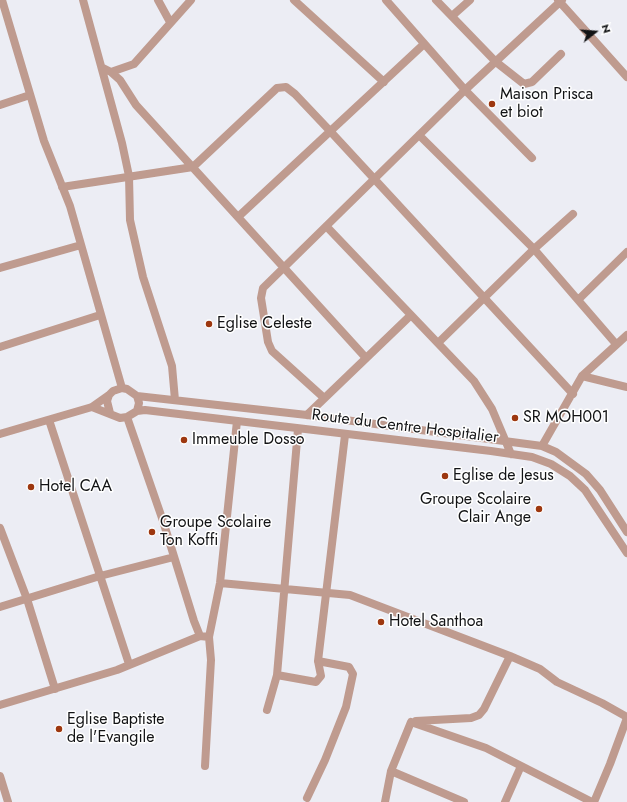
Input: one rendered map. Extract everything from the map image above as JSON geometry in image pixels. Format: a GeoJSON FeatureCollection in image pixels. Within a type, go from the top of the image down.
{"type":"FeatureCollection","features":[{"type":"Feature","properties":{"kind":"street"},"geometry":{"type":"LineString","coordinates":[[2,0],[4,19],[44,141],[70,206],[122,388]]}},
{"type":"Feature","properties":{"kind":"street"},"geometry":{"type":"LineString","coordinates":[[83,0],[107,70],[129,176],[130,220],[143,277],[172,366],[175,400]]}},
{"type":"Feature","properties":{"kind":"street"},"geometry":{"type":"LineString","coordinates":[[158,0],[170,22]]}},
{"type":"Feature","properties":{"kind":"street"},"geometry":{"type":"LineString","coordinates":[[107,70],[134,64],[191,0]]}},
{"type":"Feature","properties":{"kind":"street"},"geometry":{"type":"LineString","coordinates":[[294,0],[384,82]]}},
{"type":"Feature","properties":{"kind":"street"},"geometry":{"type":"LineString","coordinates":[[386,0],[465,90],[532,158]]}},
{"type":"Feature","properties":{"kind":"street"},"geometry":{"type":"LineString","coordinates":[[436,0],[496,62],[524,84],[532,82],[561,54]]}},
{"type":"Feature","properties":{"kind":"street"},"geometry":{"type":"LineString","coordinates":[[452,16],[470,0]]}},
{"type":"Feature","properties":{"kind":"street"},"geometry":{"type":"LineString","coordinates":[[324,397],[272,350],[268,342],[261,298],[263,288],[327,227],[465,90],[560,1],[627,77]]}},
{"type":"Feature","properties":{"kind":"street"},"geometry":{"type":"LineString","coordinates":[[238,217],[424,44]]}},
{"type":"Feature","properties":{"kind":"street"},"geometry":{"type":"LineString","coordinates":[[107,70],[120,80],[136,105],[366,358]]}},
{"type":"Feature","properties":{"kind":"street"},"geometry":{"type":"LineString","coordinates":[[62,187],[193,167],[277,88],[286,87],[295,94],[330,131],[573,394]]}},
{"type":"Feature","properties":{"kind":"street"},"geometry":{"type":"LineString","coordinates":[[0,105],[30,96]]}},
{"type":"Feature","properties":{"kind":"street"},"geometry":{"type":"LineString","coordinates":[[419,135],[534,249],[616,344]]}},
{"type":"Feature","properties":{"kind":"street"},"geometry":{"type":"LineString","coordinates":[[439,342],[534,249],[573,214]]}},
{"type":"Feature","properties":{"kind":"street"},"geometry":{"type":"LineString","coordinates":[[327,227],[410,315],[439,342],[474,381],[492,409],[511,454]]}},
{"type":"Feature","properties":{"kind":"street"},"geometry":{"type":"LineString","coordinates":[[0,268],[82,245]]}},
{"type":"Feature","properties":{"kind":"street"},"geometry":{"type":"LineString","coordinates":[[578,300],[627,252]]}},
{"type":"Feature","properties":{"kind":"street"},"geometry":{"type":"LineString","coordinates":[[0,347],[100,315]]}},
{"type":"Feature","properties":{"kind":"street"},"geometry":{"type":"LineString","coordinates":[[307,415],[410,315]]}},
{"type":"Feature","properties":{"kind":"street"},"geometry":{"type":"LineString","coordinates":[[542,446],[582,376],[627,335]]}},
{"type":"Feature","properties":{"kind":"street"},"geometry":{"type":"LineString","coordinates":[[582,376],[626,385]]}},
{"type":"Feature","properties":{"kind":"street"},"geometry":{"type":"LineString","coordinates":[[0,434],[92,407],[113,391],[122,388],[131,391],[137,396],[139,403],[137,412],[127,417],[120,418],[92,407]]}},
{"type":"Feature","properties":{"kind":"street"},"geometry":{"type":"LineString","coordinates":[[109,395],[108,405],[110,413]]}},
{"type":"Feature","properties":{"kind":"street","name":"Route du Centre Hospitalier"},"geometry":{"type":"LineString","coordinates":[[137,396],[307,415],[506,440],[542,446],[556,452],[586,474],[600,490],[627,532]]}},
{"type":"Feature","properties":{"kind":"street","name":"Route du Centre Hospitalier"},"geometry":{"type":"LineString","coordinates":[[137,412],[145,410],[532,457],[552,464],[570,476],[585,490],[627,553]]}},
{"type":"Feature","properties":{"kind":"street"},"geometry":{"type":"LineString","coordinates":[[127,417],[164,520],[174,557],[200,636]]}},
{"type":"Feature","properties":{"kind":"street"},"geometry":{"type":"LineString","coordinates":[[49,420],[129,664]]}},
{"type":"Feature","properties":{"kind":"street"},"geometry":{"type":"LineString","coordinates":[[205,766],[211,660],[209,637],[220,583],[237,421]]}},
{"type":"Feature","properties":{"kind":"street"},"geometry":{"type":"LineString","coordinates":[[267,710],[277,674],[298,429]]}},
{"type":"Feature","properties":{"kind":"street"},"geometry":{"type":"LineString","coordinates":[[277,674],[316,682],[321,676],[318,661],[345,435]]}},
{"type":"Feature","properties":{"kind":"street"},"geometry":{"type":"LineString","coordinates":[[0,528],[27,599],[56,689]]}},
{"type":"Feature","properties":{"kind":"street"},"geometry":{"type":"LineString","coordinates":[[0,608],[100,576],[174,557]]}},
{"type":"Feature","properties":{"kind":"street"},"geometry":{"type":"LineString","coordinates":[[220,583],[350,595],[382,606],[540,669],[558,682],[627,717],[610,764],[593,802],[486,748],[411,722]]}},
{"type":"Feature","properties":{"kind":"street"},"geometry":{"type":"LineString","coordinates":[[0,705],[116,670],[200,636],[209,637]]}},
{"type":"Feature","properties":{"kind":"street"},"geometry":{"type":"LineString","coordinates":[[411,722],[471,718],[479,715],[484,709],[510,656]]}},
{"type":"Feature","properties":{"kind":"street"},"geometry":{"type":"LineString","coordinates":[[307,798],[346,707],[353,674],[348,667],[318,661]]}},
{"type":"Feature","properties":{"kind":"street"},"geometry":{"type":"LineString","coordinates":[[385,802],[391,771],[411,722]]}},
{"type":"Feature","properties":{"kind":"street"},"geometry":{"type":"LineString","coordinates":[[505,802],[521,766]]}},
{"type":"Feature","properties":{"kind":"street"},"geometry":{"type":"LineString","coordinates":[[391,771],[464,802]]}},
{"type":"Feature","properties":{"kind":"street"},"geometry":{"type":"LineString","coordinates":[[0,776],[8,802]]}},
{"type":"Feature","properties":{"kind":"place","name":"Maison Prisca et biot"},"geometry":{"type":"Point","coordinates":[492,104]}},
{"type":"Feature","properties":{"kind":"place","name":"Eglise Celeste"},"geometry":{"type":"Point","coordinates":[209,324]}},
{"type":"Feature","properties":{"kind":"place","name":"SR MOH001"},"geometry":{"type":"Point","coordinates":[515,418]}},
{"type":"Feature","properties":{"kind":"place","name":"Immeuble Dosso"},"geometry":{"type":"Point","coordinates":[184,440]}},
{"type":"Feature","properties":{"kind":"place","name":"Eglise de Jesus"},"geometry":{"type":"Point","coordinates":[445,476]}},
{"type":"Feature","properties":{"kind":"place","name":"Hotel CAA"},"geometry":{"type":"Point","coordinates":[31,487]}},
{"type":"Feature","properties":{"kind":"place","name":"Groupe Scolaire Clair Ange"},"geometry":{"type":"Point","coordinates":[539,509]}},
{"type":"Feature","properties":{"kind":"place","name":"Groupe Scolaire Ton Koffi"},"geometry":{"type":"Point","coordinates":[152,532]}},
{"type":"Feature","properties":{"kind":"place","name":"Hotel Santhoa"},"geometry":{"type":"Point","coordinates":[381,622]}},
{"type":"Feature","properties":{"kind":"place","name":"Eglise Baptiste de l'Evangile"},"geometry":{"type":"Point","coordinates":[59,729]}}]}
